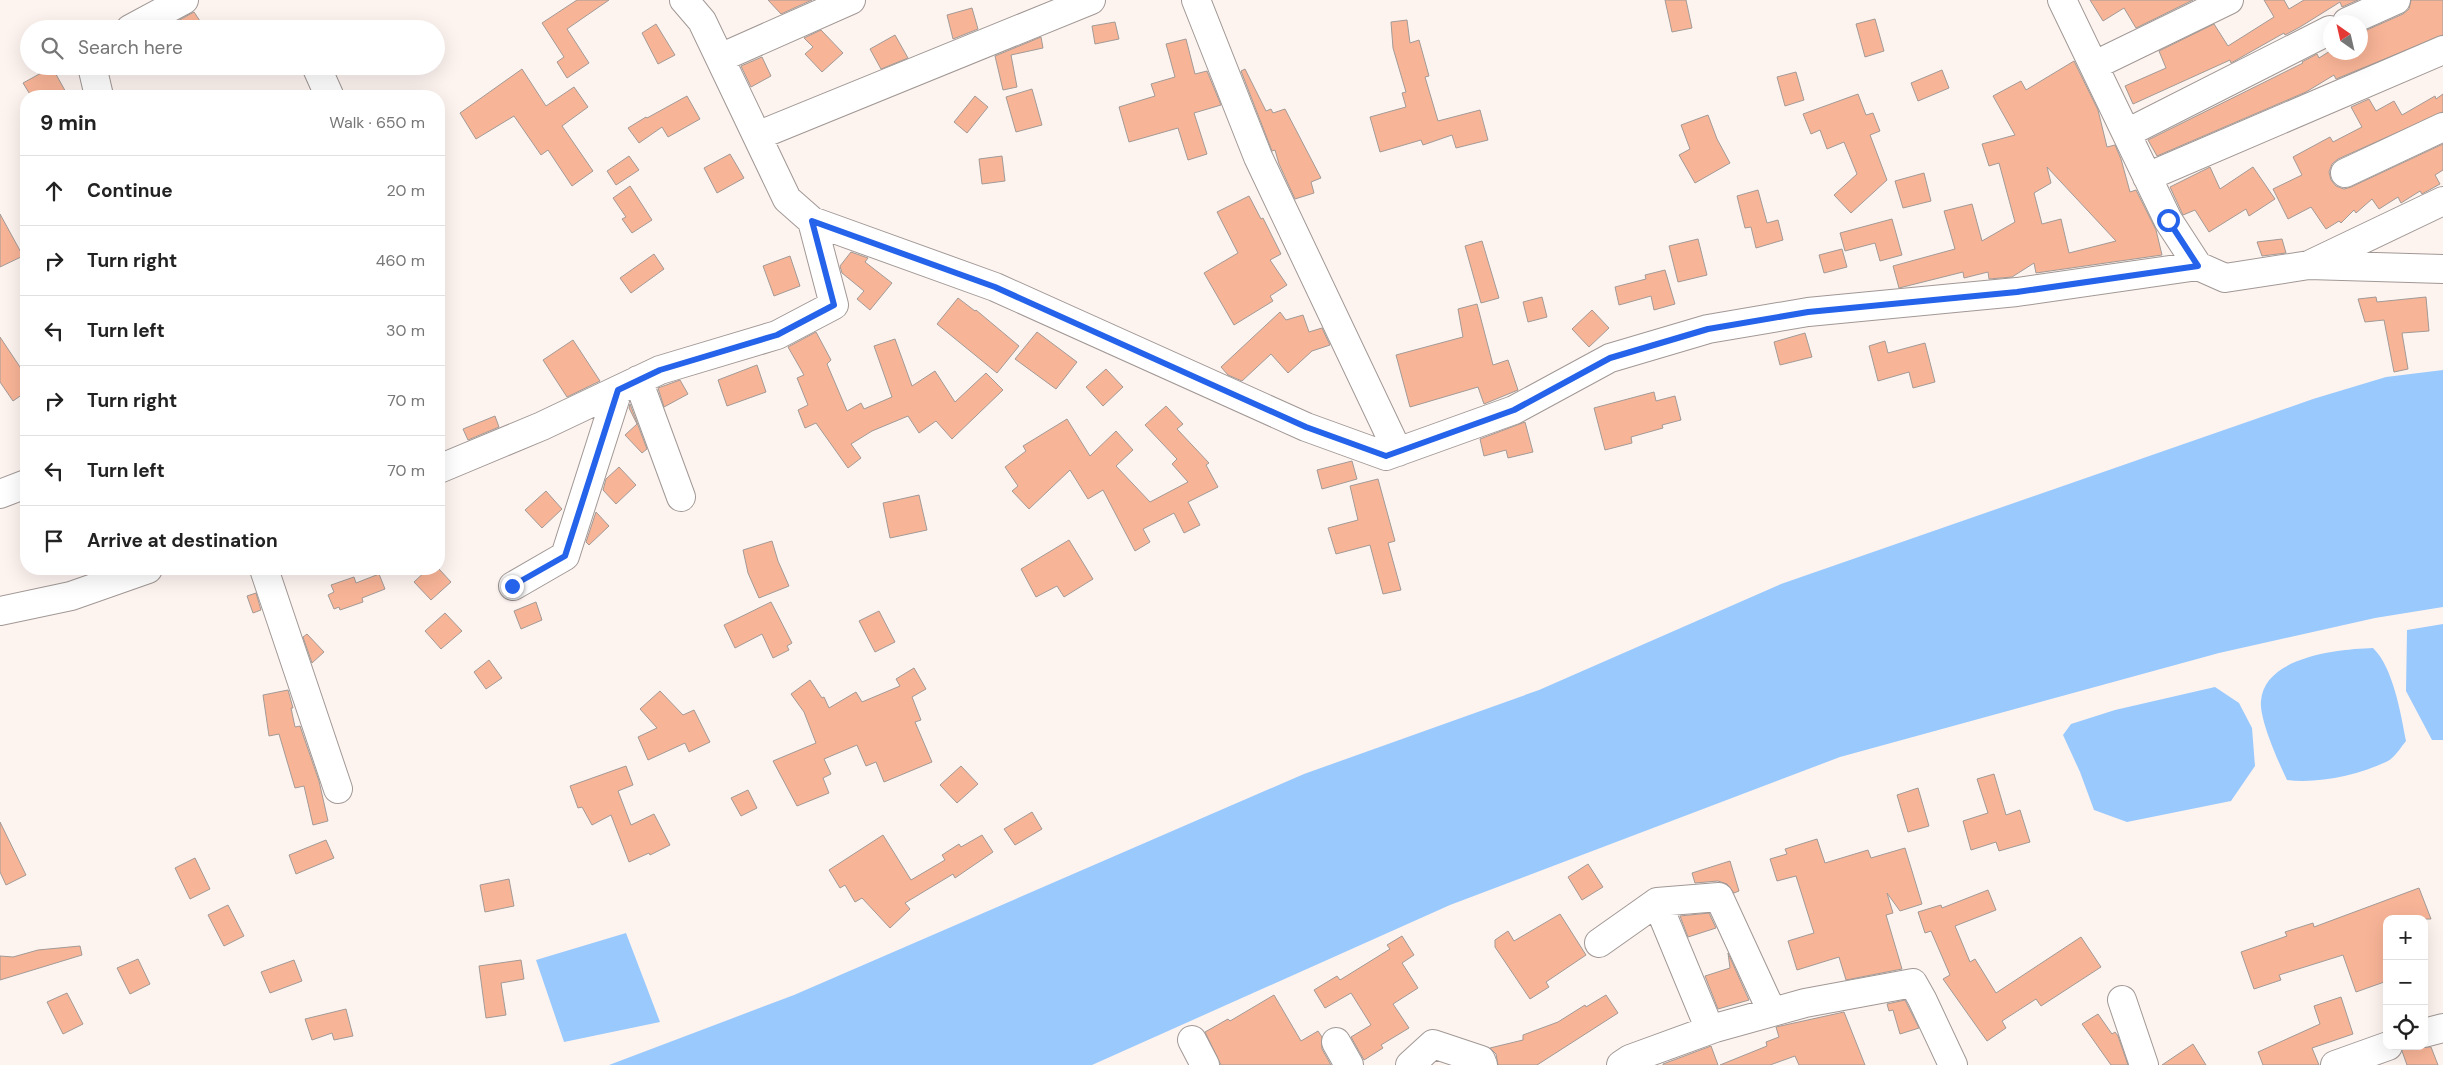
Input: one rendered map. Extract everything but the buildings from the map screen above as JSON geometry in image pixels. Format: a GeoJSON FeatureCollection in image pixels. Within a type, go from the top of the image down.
{"type":"FeatureCollection","features":[{"type":"Feature","properties":{"kind":"street"},"geometry":{"type":"LineString","coordinates":[[147,20],[184,0]]}},
{"type":"Feature","properties":{"kind":"street"},"geometry":{"type":"LineString","coordinates":[[684,0],[702,21],[787,199],[812,221],[995,287],[1306,427],[1386,456],[1514,410],[1610,358],[1708,329],[1808,312],[2017,292],[2198,266],[2225,278],[2308,265],[2443,269]]}},
{"type":"Feature","properties":{"kind":"street"},"geometry":{"type":"LineString","coordinates":[[720,58],[851,0]]}},
{"type":"Feature","properties":{"kind":"street"},"geometry":{"type":"LineString","coordinates":[[756,136],[1091,0]]}},
{"type":"Feature","properties":{"kind":"street"},"geometry":{"type":"LineString","coordinates":[[1196,0],[1258,157],[1398,452]]}},
{"type":"Feature","properties":{"kind":"street"},"geometry":{"type":"LineString","coordinates":[[2062,0],[2095,65],[2168,220],[2198,266]]}},
{"type":"Feature","properties":{"kind":"street"},"geometry":{"type":"LineString","coordinates":[[2095,65],[2230,0]]}},
{"type":"Feature","properties":{"kind":"street"},"geometry":{"type":"LineString","coordinates":[[2363,15],[2396,0]]}},
{"type":"Feature","properties":{"kind":"street"},"geometry":{"type":"LineString","coordinates":[[2126,133],[2323,34]]}},
{"type":"Feature","properties":{"kind":"street"},"geometry":{"type":"LineString","coordinates":[[2147,177],[2443,50]]}},
{"type":"Feature","properties":{"kind":"street"},"geometry":{"type":"LineString","coordinates":[[94,75],[98,90]]}},
{"type":"Feature","properties":{"kind":"street"},"geometry":{"type":"LineString","coordinates":[[320,75],[327,90]]}},
{"type":"Feature","properties":{"kind":"street"},"geometry":{"type":"LineString","coordinates":[[2344,173],[2443,127]]}},
{"type":"Feature","properties":{"kind":"street"},"geometry":{"type":"LineString","coordinates":[[2308,265],[2443,201]]}},
{"type":"Feature","properties":{"kind":"street"},"geometry":{"type":"LineString","coordinates":[[445,466],[542,426],[660,370],[777,335],[834,305],[812,221]]}},
{"type":"Feature","properties":{"kind":"street"},"geometry":{"type":"LineString","coordinates":[[628,385],[681,497]]}},
{"type":"Feature","properties":{"kind":"street"},"geometry":{"type":"LineString","coordinates":[[512,586],[565,556],[628,385]]}},
{"type":"Feature","properties":{"kind":"street"},"geometry":{"type":"LineString","coordinates":[[0,494],[20,486]]}},
{"type":"Feature","properties":{"kind":"street"},"geometry":{"type":"LineString","coordinates":[[0,611],[71,596],[131,575]]}},
{"type":"Feature","properties":{"kind":"street"},"geometry":{"type":"LineString","coordinates":[[266,575],[338,789]]}},
{"type":"Feature","properties":{"kind":"street"},"geometry":{"type":"LineString","coordinates":[[1599,943],[1657,902],[1720,897],[1772,1012]]}},
{"type":"Feature","properties":{"kind":"street"},"geometry":{"type":"LineString","coordinates":[[1657,902],[1710,1030]]}},
{"type":"Feature","properties":{"kind":"street"},"geometry":{"type":"LineString","coordinates":[[1628,1063],[1710,1030],[1772,1012],[1805,1003],[1913,983],[1953,1065]]}},
{"type":"Feature","properties":{"kind":"street"},"geometry":{"type":"LineString","coordinates":[[2122,1000],[2144,1065]]}},
{"type":"Feature","properties":{"kind":"street"},"geometry":{"type":"LineString","coordinates":[[2428,1033],[2443,1028]]}},
{"type":"Feature","properties":{"kind":"street"},"geometry":{"type":"LineString","coordinates":[[1192,1040],[1205,1065]]}},
{"type":"Feature","properties":{"kind":"street"},"geometry":{"type":"LineString","coordinates":[[1410,1065],[1433,1044],[1481,1060],[1483,1065]]}},
{"type":"Feature","properties":{"kind":"street"},"geometry":{"type":"LineString","coordinates":[[2335,1065],[2383,1048]]}},
{"type":"Feature","properties":{"kind":"water"},"geometry":{"type":"Polygon","coordinates":[[[2443,370],[2443,607],[2375,618],[2219,653],[1840,757],[1450,905],[1092,1065],[609,1065],[794,995],[1304,774],[1539,690],[1781,584],[2313,399],[2386,377],[2443,370]]]}},
{"type":"Feature","properties":{"kind":"water"},"geometry":{"type":"Polygon","coordinates":[[[2443,624],[2443,740],[2432,740],[2406,691],[2407,630],[2443,624]]]}},
{"type":"Feature","properties":{"kind":"water"},"geometry":{"type":"Polygon","coordinates":[[[2373,648],[2380,656],[2391,679],[2399,705],[2406,741],[2391,759],[2377,766],[2338,777],[2312,781],[2287,780],[2270,741],[2263,719],[2261,701],[2265,686],[2275,674],[2289,665],[2306,658],[2342,650],[2373,648]]]}},
{"type":"Feature","properties":{"kind":"water"},"geometry":{"type":"Polygon","coordinates":[[[2215,687],[2239,703],[2252,728],[2255,766],[2231,801],[2127,822],[2094,810],[2080,772],[2063,735],[2071,724],[2115,710],[2215,687]]]}},
{"type":"Feature","properties":{"kind":"water"},"geometry":{"type":"Polygon","coordinates":[[[626,933],[660,1022],[564,1042],[536,960],[626,933]]]}},
{"type":"Feature","properties":{"kind":"route"},"geometry":{"type":"LineString","coordinates":[[512,586],[565,556],[618,390],[660,370],[777,335],[834,305],[812,221],[995,287],[1306,427],[1386,456],[1514,410],[1610,358],[1708,329],[1808,312],[2017,292],[2198,266],[2168,220]]}}]}
